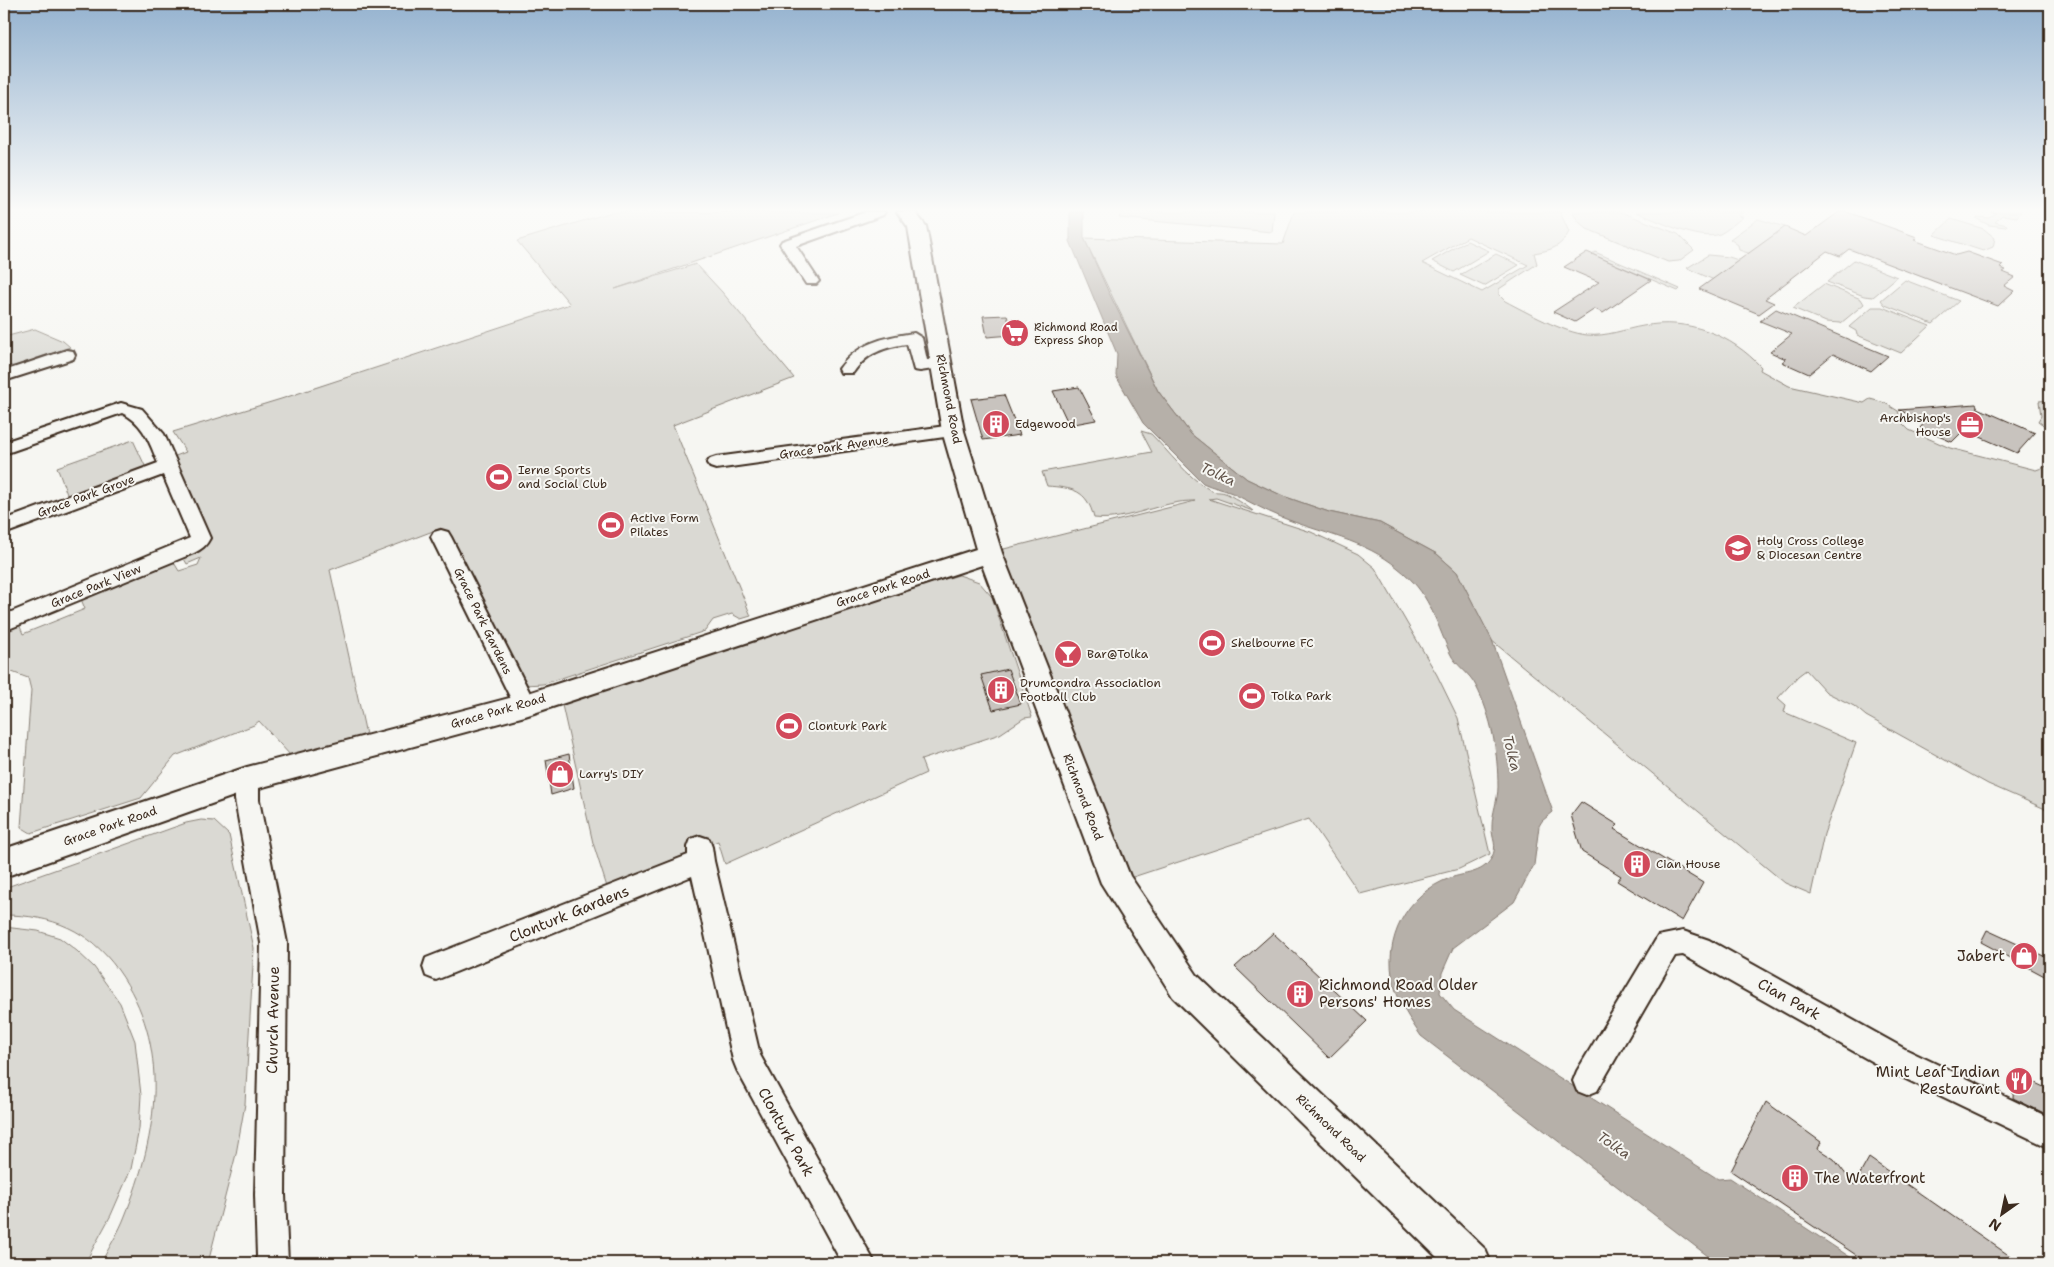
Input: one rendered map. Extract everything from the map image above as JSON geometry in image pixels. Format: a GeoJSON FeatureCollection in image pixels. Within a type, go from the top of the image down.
{"type":"FeatureCollection","features":[{"type":"Feature","properties":{"kind":"street"},"geometry":{"type":"LineString","coordinates":[[805,271],[811,281]]}},
{"type":"Feature","properties":{"kind":"street","name":"Richmond Road"},"geometry":{"type":"LineString","coordinates":[[925,271],[953,431],[990,553],[1117,883],[1185,986],[1471,1263]]}},
{"type":"Feature","properties":{"kind":"street"},"geometry":{"type":"LineString","coordinates":[[847,369],[850,364],[878,344],[914,338],[920,366],[941,363]]}},
{"type":"Feature","properties":{"kind":"street"},"geometry":{"type":"LineString","coordinates":[[4,374],[67,356]]}},
{"type":"Feature","properties":{"kind":"street"},"geometry":{"type":"LineString","coordinates":[[4,448],[120,408],[130,409],[152,429],[168,466]]}},
{"type":"Feature","properties":{"kind":"street","name":"Grace Park Avenue"},"geometry":{"type":"LineString","coordinates":[[716,463],[953,431]]}},
{"type":"Feature","properties":{"kind":"street","name":"Grace Park Grove"},"geometry":{"type":"LineString","coordinates":[[4,527],[168,466]]}},
{"type":"Feature","properties":{"kind":"street","name":"Grace Park View"},"geometry":{"type":"LineString","coordinates":[[4,623],[198,542],[200,538],[168,466]]}},
{"type":"Feature","properties":{"kind":"street","name":"Grace Park Gardens"},"geometry":{"type":"LineString","coordinates":[[441,537],[525,705]]}},
{"type":"Feature","properties":{"kind":"street","name":"Grace Park Road"},"geometry":{"type":"LineString","coordinates":[[4,862],[247,778],[525,705],[990,553]]}},
{"type":"Feature","properties":{"kind":"street","name":"Church Avenue"},"geometry":{"type":"LineString","coordinates":[[247,778],[247,800],[274,943],[270,1195],[272,1262]]}},
{"type":"Feature","properties":{"kind":"street","name":"Clonturk Gardens"},"geometry":{"type":"LineString","coordinates":[[436,968],[701,854]]}},
{"type":"Feature","properties":{"kind":"street","name":"Clonturk Park"},"geometry":{"type":"LineString","coordinates":[[701,854],[747,1060],[859,1263]]}},
{"type":"Feature","properties":{"kind":"street","name":"Cian Park"},"geometry":{"type":"LineString","coordinates":[[1587,1081],[1667,945],[1683,943],[1700,948],[1895,1059],[2050,1133]]}},
{"type":"Feature","properties":{"kind":"shaded area"},"geometry":{"type":"Polygon","coordinates":[[[542,271],[667,271],[615,289],[673,271],[703,271],[794,378],[673,425],[751,616],[741,619],[732,614],[713,620],[705,631],[543,684],[524,685],[441,528],[330,570],[367,739],[291,756],[259,721],[254,725],[175,756],[141,798],[31,833],[21,827],[31,690],[28,678],[4,669],[4,630],[19,624],[23,634],[85,609],[81,599],[173,561],[179,571],[198,565],[201,558],[187,564],[183,557],[197,550],[173,457],[186,452],[173,432],[281,399],[570,304],[542,271]]]}},
{"type":"Feature","properties":{"kind":"shaded area","name":"Holy Cross College & Diocesan Centre"},"geometry":{"type":"Polygon","coordinates":[[[1100,271],[1439,271],[1482,292],[1518,271],[1526,271],[1499,289],[1499,295],[1505,301],[1556,326],[1587,335],[1608,334],[1660,324],[1676,324],[1708,331],[1737,346],[1761,367],[1760,370],[1789,386],[1864,403],[1870,399],[1885,403],[1898,411],[1903,424],[1909,430],[1950,448],[2036,470],[2050,465],[2050,811],[1988,784],[1866,716],[1854,706],[1826,692],[1806,670],[1778,698],[1786,705],[1784,712],[1856,743],[1824,834],[1811,894],[1785,883],[1491,640],[1457,572],[1437,554],[1380,523],[1329,512],[1283,496],[1247,479],[1191,434],[1158,391],[1100,271]]]}},
{"type":"Feature","properties":{"kind":"shaded area"},"geometry":{"type":"Polygon","coordinates":[[[1467,271],[1509,271],[1484,286],[1460,275],[1467,271]]]}},
{"type":"Feature","properties":{"kind":"shaded area"},"geometry":{"type":"Polygon","coordinates":[[[1632,271],[1639,271],[1680,289],[1678,291],[1632,271]]]}},
{"type":"Feature","properties":{"kind":"shaded area"},"geometry":{"type":"Polygon","coordinates":[[[1694,271],[1727,271],[1714,280],[1694,271]]]}},
{"type":"Feature","properties":{"kind":"shaded area"},"geometry":{"type":"Polygon","coordinates":[[[1840,271],[1882,271],[1897,277],[1873,297],[1864,296],[1827,282],[1840,271]]]}},
{"type":"Feature","properties":{"kind":"shaded area"},"geometry":{"type":"Polygon","coordinates":[[[1905,280],[1959,301],[1933,324],[1885,305],[1881,300],[1905,280]]]}},
{"type":"Feature","properties":{"kind":"shaded area"},"geometry":{"type":"Polygon","coordinates":[[[1824,284],[1861,299],[1864,304],[1841,323],[1826,322],[1793,308],[1824,284]]]}},
{"type":"Feature","properties":{"kind":"shaded area"},"geometry":{"type":"Polygon","coordinates":[[[1872,307],[1882,307],[1930,326],[1901,353],[1857,335],[1856,331],[1849,327],[1872,307]]]}},
{"type":"Feature","properties":{"kind":"shaded area"},"geometry":{"type":"Polygon","coordinates":[[[35,329],[63,341],[70,347],[34,359],[22,366],[15,367],[9,365],[9,344],[4,345],[4,337],[35,329]]]}},
{"type":"Feature","properties":{"kind":"shaded area"},"geometry":{"type":"Polygon","coordinates":[[[2050,400],[2050,430],[2038,421],[2041,416],[2039,401],[2050,400]]]}},
{"type":"Feature","properties":{"kind":"shaded area","name":"Tolka Park"},"geometry":{"type":"Polygon","coordinates":[[[1141,431],[1151,434],[1202,485],[1212,491],[1227,494],[1253,511],[1216,498],[1209,499],[1311,532],[1358,554],[1375,568],[1437,675],[1458,718],[1490,854],[1459,869],[1360,894],[1309,819],[1130,878],[996,551],[1195,501],[1170,504],[1120,517],[1094,518],[1091,508],[1083,496],[1071,489],[1047,486],[1042,472],[1152,452],[1141,431]]]}},
{"type":"Feature","properties":{"kind":"shaded area"},"geometry":{"type":"Polygon","coordinates":[[[133,440],[146,468],[68,497],[57,467],[133,440]]]}},
{"type":"Feature","properties":{"kind":"shaded area","name":"Clonturk Park"},"geometry":{"type":"Polygon","coordinates":[[[959,575],[979,582],[992,597],[1032,717],[1024,718],[1000,734],[921,760],[926,773],[725,864],[718,841],[607,887],[593,843],[562,705],[914,588],[959,575]]]}},
{"type":"Feature","properties":{"kind":"shaded area"},"geometry":{"type":"Polygon","coordinates":[[[201,820],[214,821],[229,835],[254,948],[245,1104],[236,1154],[208,1263],[101,1263],[125,1216],[136,1185],[152,1122],[153,1059],[147,1029],[135,999],[118,970],[107,956],[82,935],[54,922],[38,918],[4,915],[4,888],[186,823],[201,820]]]}},
{"type":"Feature","properties":{"kind":"shaded area"},"geometry":{"type":"Polygon","coordinates":[[[4,927],[38,931],[60,938],[77,951],[94,967],[120,1003],[135,1041],[141,1095],[139,1129],[131,1169],[111,1215],[85,1263],[4,1263],[4,927]]]}},
{"type":"Feature","properties":{"kind":"water","name":"Tolka"},"geometry":{"type":"Polygon","coordinates":[[[1083,271],[1099,271],[1158,391],[1191,434],[1247,479],[1283,496],[1329,512],[1380,523],[1437,554],[1457,572],[1492,640],[1553,812],[1539,826],[1534,865],[1514,902],[1453,948],[1442,973],[1440,993],[1454,1010],[1718,1179],[1730,1178],[1859,1263],[1717,1263],[1421,1036],[1405,1011],[1396,992],[1391,968],[1392,952],[1395,936],[1401,921],[1421,895],[1434,885],[1450,878],[1483,868],[1493,854],[1495,846],[1492,826],[1498,792],[1498,774],[1493,735],[1482,698],[1473,681],[1452,657],[1430,607],[1409,577],[1385,558],[1371,550],[1296,523],[1232,493],[1203,483],[1143,423],[1116,376],[1117,354],[1083,271]]]}},
{"type":"Feature","properties":{"kind":"building"},"geometry":{"type":"Polygon","coordinates":[[[1574,271],[1631,271],[1651,280],[1603,313],[1595,309],[1575,322],[1553,312],[1599,282],[1574,271]]]}},
{"type":"Feature","properties":{"kind":"building"},"geometry":{"type":"Polygon","coordinates":[[[1724,271],[1801,271],[1765,299],[1774,303],[1759,314],[1699,289],[1724,271]]]}},
{"type":"Feature","properties":{"kind":"building"},"geometry":{"type":"Polygon","coordinates":[[[1907,271],[2004,271],[2003,272],[2015,277],[2004,286],[2014,291],[1998,306],[1907,271]]]}},
{"type":"Feature","properties":{"kind":"building"},"geometry":{"type":"Polygon","coordinates":[[[1776,309],[1888,356],[1871,371],[1833,354],[1809,374],[1782,362],[1786,359],[1770,352],[1792,334],[1760,321],[1776,309]]]}},
{"type":"Feature","properties":{"kind":"building"},"geometry":{"type":"Polygon","coordinates":[[[1007,315],[1012,335],[987,337],[983,316],[1007,315]]]}},
{"type":"Feature","properties":{"kind":"building","name":"Edgewood"},"geometry":{"type":"Polygon","coordinates":[[[1079,387],[1096,420],[1069,425],[1053,391],[1079,387]]]}},
{"type":"Feature","properties":{"kind":"building","name":"Edgewood"},"geometry":{"type":"Polygon","coordinates":[[[1004,395],[1020,435],[983,440],[971,399],[1004,395]]]}},
{"type":"Feature","properties":{"kind":"building","name":"Archbishop's House"},"geometry":{"type":"Polygon","coordinates":[[[1976,404],[1978,408],[2035,433],[2017,453],[1964,430],[1952,442],[1920,428],[1925,422],[1899,410],[1976,404]]]}},
{"type":"Feature","properties":{"kind":"building","name":"Drumcondra Association Football Club"},"geometry":{"type":"Polygon","coordinates":[[[1008,669],[1021,704],[993,710],[981,675],[1008,669]]]}},
{"type":"Feature","properties":{"kind":"building","name":"Larry's DIY"},"geometry":{"type":"Polygon","coordinates":[[[569,754],[574,788],[551,795],[546,760],[569,754]]]}},
{"type":"Feature","properties":{"kind":"building","name":"Cian House"},"geometry":{"type":"Polygon","coordinates":[[[1581,802],[1618,825],[1614,829],[1703,883],[1682,921],[1617,881],[1621,876],[1582,852],[1571,815],[1581,802]]]}},
{"type":"Feature","properties":{"kind":"building","name":"Jabert"},"geometry":{"type":"Polygon","coordinates":[[[1987,930],[2050,959],[2050,979],[1981,942],[1987,930]]]}},
{"type":"Feature","properties":{"kind":"building","name":"Richmond Road Older Persons' Homes"},"geometry":{"type":"Polygon","coordinates":[[[1273,933],[1367,1021],[1329,1058],[1235,967],[1273,933]]]}},
{"type":"Feature","properties":{"kind":"building"},"geometry":{"type":"Polygon","coordinates":[[[2014,1073],[2050,1090],[2050,1116],[2013,1098],[2014,1073]]]}},
{"type":"Feature","properties":{"kind":"building","name":"The Waterfront"},"geometry":{"type":"Polygon","coordinates":[[[1766,1102],[1821,1142],[1818,1149],[1834,1159],[1854,1185],[1869,1158],[2020,1263],[1868,1263],[1731,1171],[1766,1102]]]}},
{"type":"Feature","properties":{"kind":"place","name":"Richmond Road Express Shop"},"geometry":{"type":"Point","coordinates":[1015,333]}},
{"type":"Feature","properties":{"kind":"place","name":"Edgewood"},"geometry":{"type":"Point","coordinates":[996,424]}},
{"type":"Feature","properties":{"kind":"place","name":"Archbishop's House"},"geometry":{"type":"Point","coordinates":[1970,425]}},
{"type":"Feature","properties":{"kind":"place","name":"Ierne Sports and Social Club"},"geometry":{"type":"Point","coordinates":[499,477]}},
{"type":"Feature","properties":{"kind":"place","name":"Active Form Pilates"},"geometry":{"type":"Point","coordinates":[611,525]}},
{"type":"Feature","properties":{"kind":"place","name":"Holy Cross College & Diocesan Centre"},"geometry":{"type":"Point","coordinates":[1738,548]}},
{"type":"Feature","properties":{"kind":"place","name":"Shelbourne FC"},"geometry":{"type":"Point","coordinates":[1212,643]}},
{"type":"Feature","properties":{"kind":"place","name":"Bar@Tolka"},"geometry":{"type":"Point","coordinates":[1068,654]}},
{"type":"Feature","properties":{"kind":"place","name":"Drumcondra Association Football Club"},"geometry":{"type":"Point","coordinates":[1001,690]}},
{"type":"Feature","properties":{"kind":"place","name":"Tolka Park"},"geometry":{"type":"Point","coordinates":[1252,696]}},
{"type":"Feature","properties":{"kind":"place","name":"Clonturk Park"},"geometry":{"type":"Point","coordinates":[789,726]}},
{"type":"Feature","properties":{"kind":"place","name":"Larry's DIY"},"geometry":{"type":"Point","coordinates":[560,774]}},
{"type":"Feature","properties":{"kind":"place","name":"Cian House"},"geometry":{"type":"Point","coordinates":[1637,864]}},
{"type":"Feature","properties":{"kind":"place","name":"Jabert"},"geometry":{"type":"Point","coordinates":[2024,956]}},
{"type":"Feature","properties":{"kind":"place","name":"Richmond Road Older Persons' Homes"},"geometry":{"type":"Point","coordinates":[1300,994]}},
{"type":"Feature","properties":{"kind":"place","name":"Mint Leaf Indian Restaurant"},"geometry":{"type":"Point","coordinates":[2019,1081]}},
{"type":"Feature","properties":{"kind":"place","name":"The Waterfront"},"geometry":{"type":"Point","coordinates":[1795,1178]}}]}
